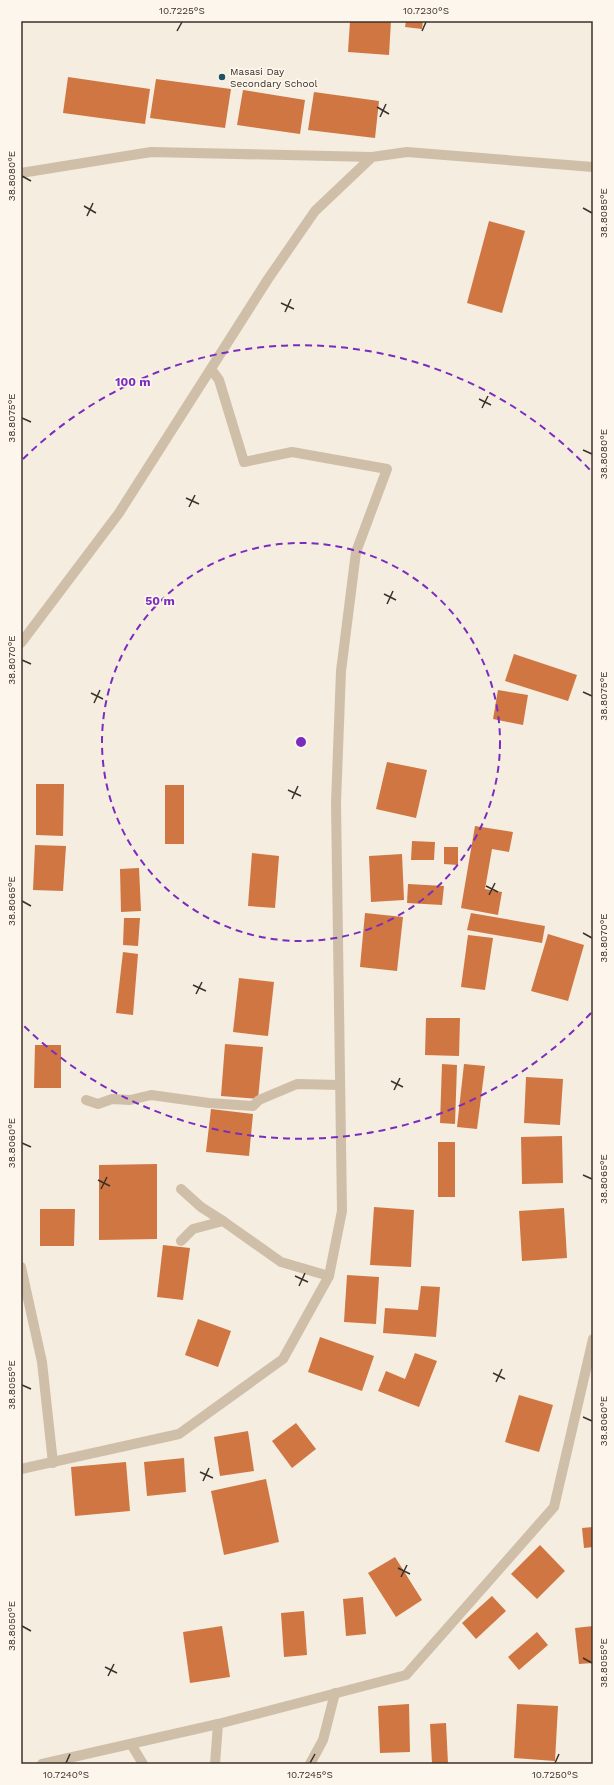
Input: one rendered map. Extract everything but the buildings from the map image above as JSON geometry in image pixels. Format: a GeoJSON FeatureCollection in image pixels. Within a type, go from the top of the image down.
{"type":"FeatureCollection","features":[{"type":"Feature","properties":{"kind":"street"},"geometry":{"type":"LineString","coordinates":[[21,173],[151,152],[372,157],[407,152],[593,167]]}},
{"type":"Feature","properties":{"kind":"street"},"geometry":{"type":"LineString","coordinates":[[21,644],[119,513],[268,279],[315,211],[372,157]]}},
{"type":"Feature","properties":{"kind":"street"},"geometry":{"type":"LineString","coordinates":[[21,1469],[179,1434],[283,1359],[329,1276],[342,1211],[336,803],[340,671],[356,552],[387,469],[292,452],[244,462],[219,380],[211,370]]}},
{"type":"Feature","properties":{"kind":"street"},"geometry":{"type":"LineString","coordinates":[[86,1100],[98,1104],[112,1099],[130,1100],[150,1095],[209,1103],[253,1106],[259,1100],[297,1084],[340,1085]]}},
{"type":"Feature","properties":{"kind":"street"},"geometry":{"type":"LineString","coordinates":[[180,1189],[201,1207],[281,1262],[329,1276]]}},
{"type":"Feature","properties":{"kind":"street"},"geometry":{"type":"LineString","coordinates":[[181,1240],[193,1229],[223,1221]]}},
{"type":"Feature","properties":{"kind":"street"},"geometry":{"type":"LineString","coordinates":[[21,1267],[42,1362],[53,1463]]}},
{"type":"Feature","properties":{"kind":"street"},"geometry":{"type":"LineString","coordinates":[[42,1764],[218,1724],[406,1674],[554,1507],[593,1339]]}},
{"type":"Feature","properties":{"kind":"street"},"geometry":{"type":"LineString","coordinates":[[310,1764],[323,1740],[335,1693]]}},
{"type":"Feature","properties":{"kind":"street"},"geometry":{"type":"LineString","coordinates":[[215,1764],[218,1724]]}},
{"type":"Feature","properties":{"kind":"street"},"geometry":{"type":"LineString","coordinates":[[131,1744],[143,1764]]}},
{"type":"Feature","properties":{"kind":"place","name":"Masasi Day Secondary School"},"geometry":{"type":"Point","coordinates":[222,77]}}]}
